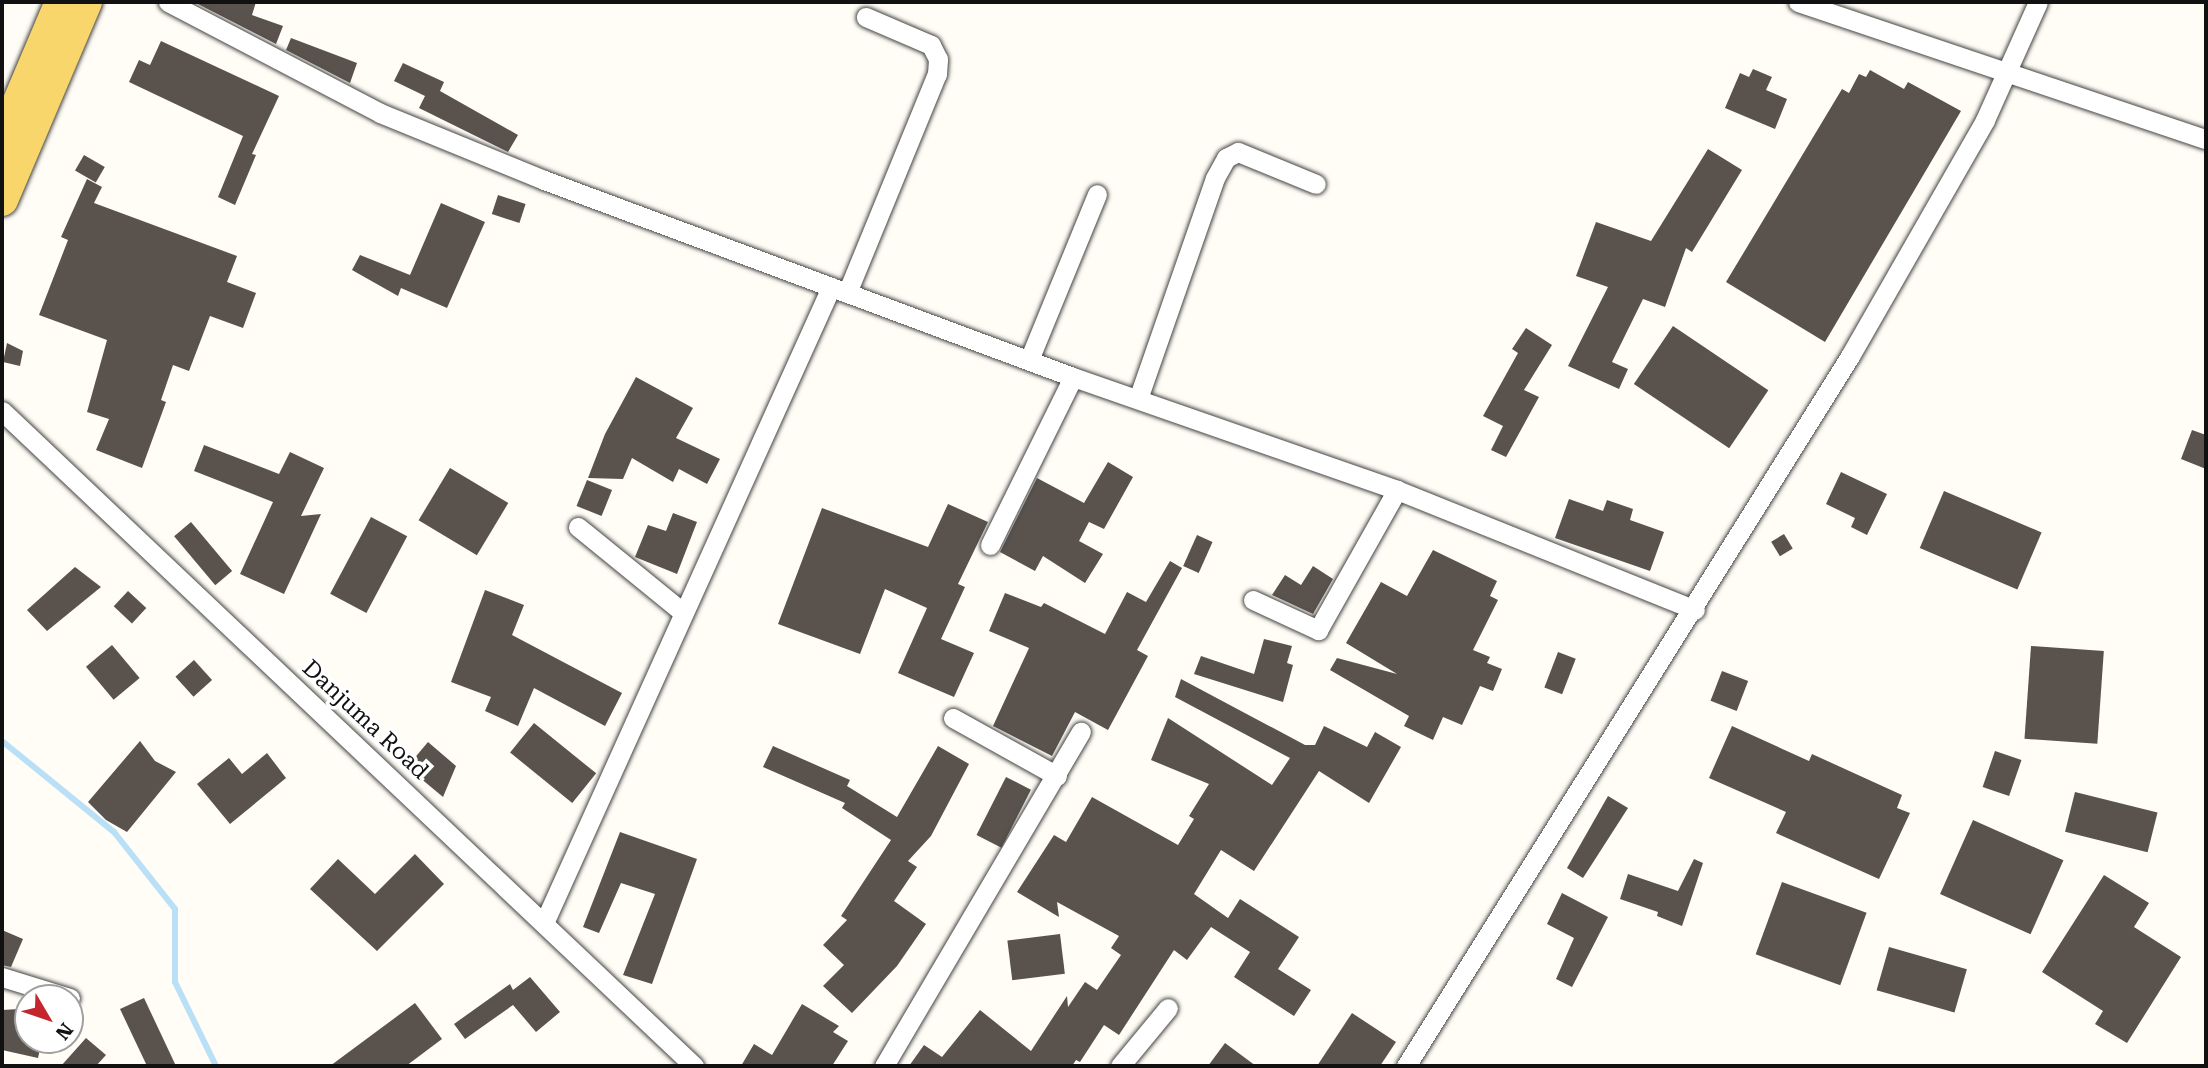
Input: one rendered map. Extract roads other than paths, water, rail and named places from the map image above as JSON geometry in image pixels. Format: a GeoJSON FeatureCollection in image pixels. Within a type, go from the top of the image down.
{"type":"FeatureCollection","features":[{"type":"Feature","properties":{"kind":"main road"},"geometry":{"type":"LineString","coordinates":[[2,141],[61,2]]}},
{"type":"Feature","properties":{"kind":"main road"},"geometry":{"type":"LineString","coordinates":[[2,200],[86,2]]}},
{"type":"Feature","properties":{"kind":"street"},"geometry":{"type":"LineString","coordinates":[[168,2],[380,113],[1073,377],[1397,490],[1695,610]]}},
{"type":"Feature","properties":{"kind":"street"},"geometry":{"type":"LineString","coordinates":[[1798,2],[2206,139]]}},
{"type":"Feature","properties":{"kind":"street"},"geometry":{"type":"LineString","coordinates":[[1406,1066],[1695,610],[1850,356],[2009,74],[2038,2]]}},
{"type":"Feature","properties":{"kind":"street"},"geometry":{"type":"LineString","coordinates":[[544,923],[684,613],[839,290],[937,74],[938,59],[931,45],[866,17]]}},
{"type":"Feature","properties":{"kind":"street"},"geometry":{"type":"LineString","coordinates":[[1138,399],[1215,178],[1226,158],[1238,152],[1316,184]]}},
{"type":"Feature","properties":{"kind":"street"},"geometry":{"type":"LineString","coordinates":[[1029,360],[1097,194]]}},
{"type":"Feature","properties":{"kind":"street"},"geometry":{"type":"LineString","coordinates":[[990,545],[1073,377]]}},
{"type":"Feature","properties":{"kind":"street","name":"Danjuma Road"},"geometry":{"type":"LineString","coordinates":[[2,411],[694,1066]]}},
{"type":"Feature","properties":{"kind":"street"},"geometry":{"type":"LineString","coordinates":[[1253,600],[1318,630],[1397,490]]}},
{"type":"Feature","properties":{"kind":"street"},"geometry":{"type":"LineString","coordinates":[[578,527],[684,613]]}},
{"type":"Feature","properties":{"kind":"street"},"geometry":{"type":"LineString","coordinates":[[953,718],[1057,776]]}},
{"type":"Feature","properties":{"kind":"street"},"geometry":{"type":"LineString","coordinates":[[884,1066],[1081,732]]}},
{"type":"Feature","properties":{"kind":"street"},"geometry":{"type":"LineString","coordinates":[[2,977],[24,984]]}},
{"type":"Feature","properties":{"kind":"street"},"geometry":{"type":"LineString","coordinates":[[1120,1066],[1168,1008]]}},
{"type":"Feature","properties":{"kind":"waterway"},"geometry":{"type":"LineString","coordinates":[[2,741],[114,832],[175,909],[175,982],[216,1066]]}}]}
